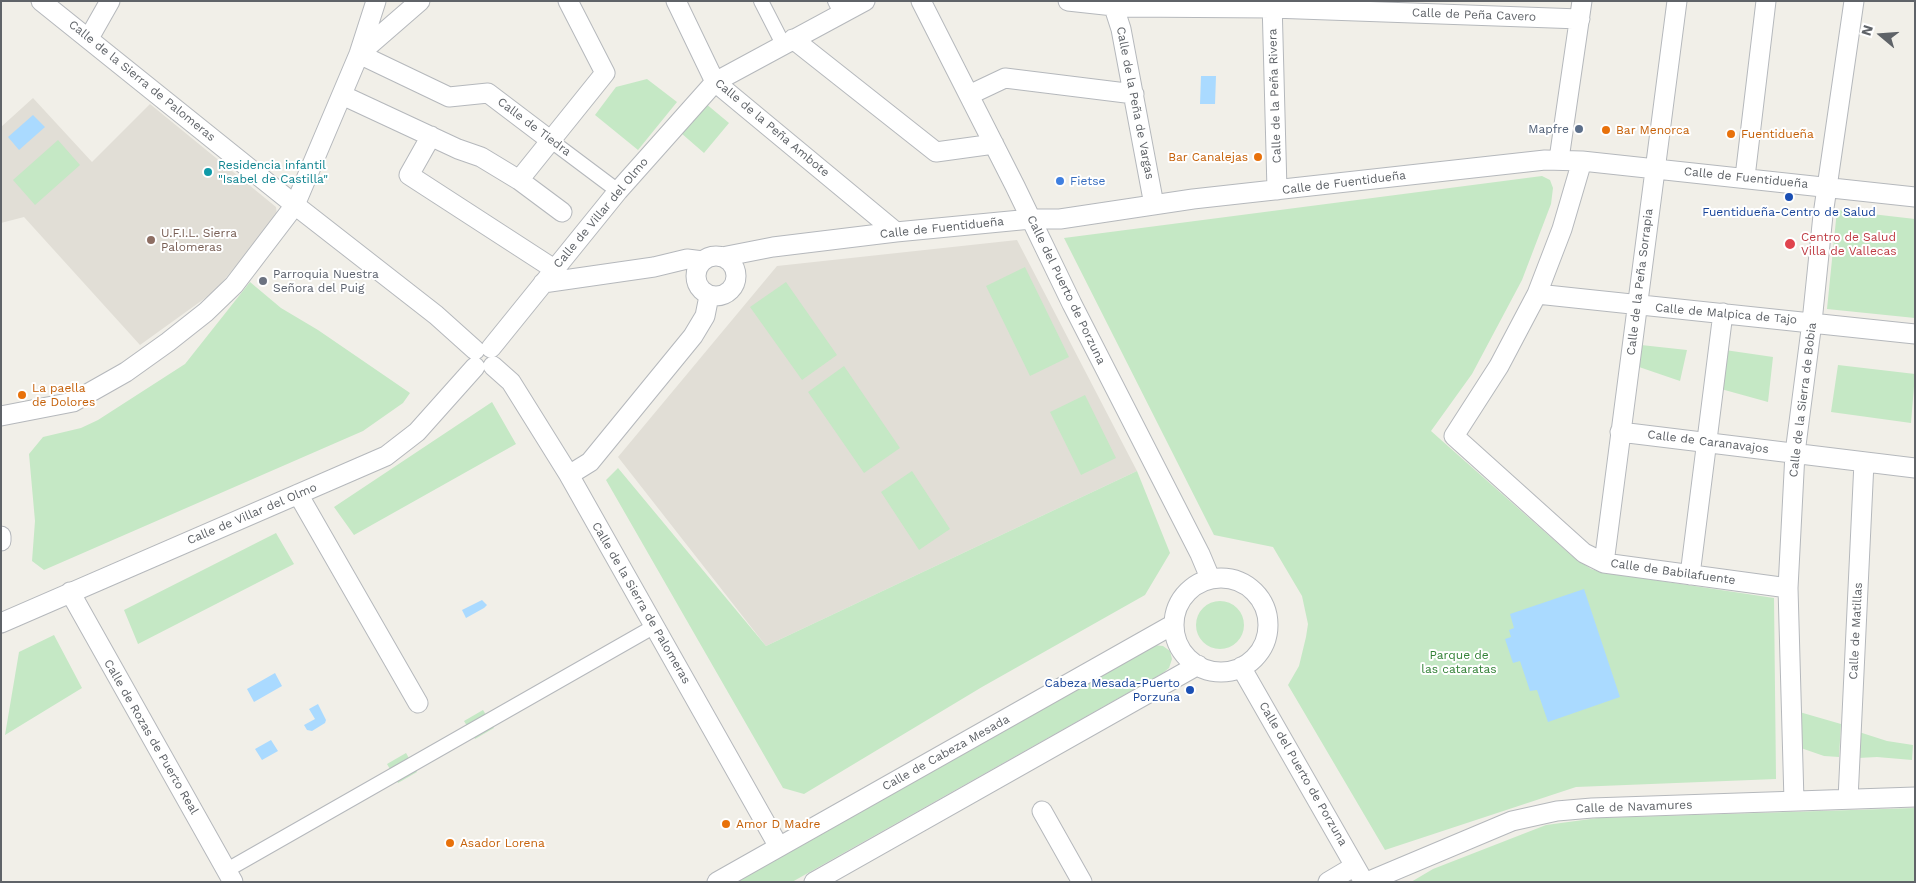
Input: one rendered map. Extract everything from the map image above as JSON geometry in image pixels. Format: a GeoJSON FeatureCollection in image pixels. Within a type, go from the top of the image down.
{"type":"FeatureCollection","features":[{"type":"Feature","properties":{"kind":"street","name":"Calle de la Sierra de Palomeras"},"geometry":{"type":"LineString","coordinates":[[41,1],[295,205],[436,315],[511,382],[569,475],[779,846]]}},
{"type":"Feature","properties":{"kind":"street"},"geometry":{"type":"LineString","coordinates":[[89,38],[110,1]]}},
{"type":"Feature","properties":{"kind":"street"},"geometry":{"type":"LineString","coordinates":[[1,416],[73,402],[126,372],[168,342],[206,312],[234,285],[295,205],[360,54],[376,1]]}},
{"type":"Feature","properties":{"kind":"street"},"geometry":{"type":"LineString","coordinates":[[360,54],[420,1]]}},
{"type":"Feature","properties":{"kind":"street"},"geometry":{"type":"LineString","coordinates":[[519,180],[605,74],[568,1]]}},
{"type":"Feature","properties":{"kind":"street","name":"Calle de la Peña Ambote"},"geometry":{"type":"LineString","coordinates":[[676,1],[715,82],[896,232]]}},
{"type":"Feature","properties":{"kind":"street"},"geometry":{"type":"LineString","coordinates":[[761,1],[788,42],[936,152],[994,144]]}},
{"type":"Feature","properties":{"kind":"street","name":"Calle de Villar del Olmo"},"geometry":{"type":"LineString","coordinates":[[1,623],[386,456],[417,432],[484,358],[618,191],[715,82],[788,42],[838,7],[865,1]]}},
{"type":"Feature","properties":{"kind":"street","name":"Calle del Puerto de Porzuna"},"geometry":{"type":"LineString","coordinates":[[921,1],[994,144],[1072,304],[1200,554],[1208,573],[1207,580]]}},
{"type":"Feature","properties":{"kind":"street","name":"Calle de Peña Cavero"},"geometry":{"type":"LineString","coordinates":[[1068,1],[1581,10]]}},
{"type":"Feature","properties":{"kind":"street","name":"Calle de la Peña Sorrapia"},"geometry":{"type":"LineString","coordinates":[[1604,563],[1677,1]]}},
{"type":"Feature","properties":{"kind":"street"},"geometry":{"type":"LineString","coordinates":[[1744,177],[1766,1]]}},
{"type":"Feature","properties":{"kind":"street","name":"Calle de la Sierra de Bobia"},"geometry":{"type":"LineString","coordinates":[[1794,801],[1788,588],[1795,453],[1827,187],[1854,1]]}},
{"type":"Feature","properties":{"kind":"street","name":"Calle de la Peña de Vargas"},"geometry":{"type":"LineString","coordinates":[[1113,3],[1121,29],[1154,205]]}},
{"type":"Feature","properties":{"kind":"street","name":"Calle de la Peña Rivera"},"geometry":{"type":"LineString","coordinates":[[1272,5],[1277,190]]}},
{"type":"Feature","properties":{"kind":"street"},"geometry":{"type":"LineString","coordinates":[[1559,159],[1581,10]]}},
{"type":"Feature","properties":{"kind":"street","name":"Calle de Tiedra"},"geometry":{"type":"LineString","coordinates":[[360,54],[449,97],[488,93],[618,191]]}},
{"type":"Feature","properties":{"kind":"street"},"geometry":{"type":"LineString","coordinates":[[969,94],[1005,78],[1134,94]]}},
{"type":"Feature","properties":{"kind":"street"},"geometry":{"type":"LineString","coordinates":[[342,95],[458,149],[481,157],[519,180],[562,212]]}},
{"type":"Feature","properties":{"kind":"street"},"geometry":{"type":"LineString","coordinates":[[431,136],[409,175],[548,276],[654,267],[699,269],[715,256],[722,257],[731,263],[736,273],[736,280],[729,292],[723,296],[709,296],[700,289],[699,269]]}},
{"type":"Feature","properties":{"kind":"street","name":"Calle de Fuentidueña"},"geometry":{"type":"LineString","coordinates":[[722,257],[773,247],[896,232],[1031,219],[1076,217],[1154,205],[1277,190],[1559,159],[1744,177],[1915,197]]}},
{"type":"Feature","properties":{"kind":"street"},"geometry":{"type":"LineString","coordinates":[[1537,294],[1562,229],[1582,161]]}},
{"type":"Feature","properties":{"kind":"street","name":"Calle de Fuentidueña"},"geometry":{"type":"LineString","coordinates":[[736,273],[773,247]]}},
{"type":"Feature","properties":{"kind":"street","name":"Calle de Malpica de Tajo"},"geometry":{"type":"LineString","coordinates":[[1537,294],[1915,334]]}},
{"type":"Feature","properties":{"kind":"street","name":"Calle de Babilafuente"},"geometry":{"type":"LineString","coordinates":[[1537,294],[1499,366],[1454,436],[1584,552],[1604,563],[1788,588]]}},
{"type":"Feature","properties":{"kind":"street"},"geometry":{"type":"LineString","coordinates":[[569,475],[590,462],[693,336],[705,316],[709,296]]}},
{"type":"Feature","properties":{"kind":"street"},"geometry":{"type":"LineString","coordinates":[[1690,575],[1723,313]]}},
{"type":"Feature","properties":{"kind":"street","name":"Calle de Caranavajos"},"geometry":{"type":"LineString","coordinates":[[1620,432],[1915,468]]}},
{"type":"Feature","properties":{"kind":"street","name":"Calle de Matillas"},"geometry":{"type":"LineString","coordinates":[[1848,799],[1864,462]]}},
{"type":"Feature","properties":{"kind":"street"},"geometry":{"type":"LineString","coordinates":[[298,494],[418,703]]}},
{"type":"Feature","properties":{"kind":"street"},"geometry":{"type":"LineString","coordinates":[[1,536],[1,541]]}},
{"type":"Feature","properties":{"kind":"street"},"geometry":{"type":"LineString","coordinates":[[1223,577],[1238,580],[1252,588],[1262,600],[1267,615],[1268,630],[1264,645],[1254,658],[1242,667],[1227,671],[1212,671],[1198,665],[1180,648],[1174,624],[1177,609],[1184,596],[1194,586],[1207,580],[1223,577]]}},
{"type":"Feature","properties":{"kind":"street","name":"Calle de Rozas de Puerto Real"},"geometry":{"type":"LineString","coordinates":[[70,592],[230,876]]}},
{"type":"Feature","properties":{"kind":"street","name":"Calle de Cabeza Mesada"},"geometry":{"type":"LineString","coordinates":[[717,882],[1174,624]]}},
{"type":"Feature","properties":{"kind":"street"},"geometry":{"type":"LineString","coordinates":[[230,876],[442,748],[655,626]]}},
{"type":"Feature","properties":{"kind":"street"},"geometry":{"type":"LineString","coordinates":[[814,882],[1198,665]]}},
{"type":"Feature","properties":{"kind":"street","name":"Calle del Puerto de Porzuna"},"geometry":{"type":"LineString","coordinates":[[1242,667],[1362,876]]}},
{"type":"Feature","properties":{"kind":"street","name":"Calle de Navamures"},"geometry":{"type":"LineString","coordinates":[[1328,882],[1412,865],[1489,830],[1536,815],[1592,808],[1915,797]]}},
{"type":"Feature","properties":{"kind":"street"},"geometry":{"type":"LineString","coordinates":[[1042,811],[1082,882]]}},
{"type":"Feature","properties":{"kind":"shaded area","name":"U.F.I.L. Sierra Palomeras"},"geometry":{"type":"Polygon","coordinates":[[[33,98],[92,162],[150,104],[276,207],[277,216],[215,291],[140,345],[24,217],[1,223],[1,127],[33,98]]]}},
{"type":"Feature","properties":{"kind":"shaded area"},"geometry":{"type":"Polygon","coordinates":[[[1017,240],[1137,471],[766,646],[618,457],[777,266],[1017,240]]]}},
{"type":"Feature","properties":{"kind":"green space"},"geometry":{"type":"Polygon","coordinates":[[[647,79],[677,102],[638,150],[595,115],[616,87],[647,79]]]}},
{"type":"Feature","properties":{"kind":"green space"},"geometry":{"type":"Polygon","coordinates":[[[705,103],[729,123],[704,153],[681,133],[705,103]]]}},
{"type":"Feature","properties":{"kind":"green space"},"geometry":{"type":"Polygon","coordinates":[[[58,140],[80,165],[35,205],[13,180],[58,140]]]}},
{"type":"Feature","properties":{"kind":"green space","name":"Parque de las cataratas"},"geometry":{"type":"Polygon","coordinates":[[[1542,176],[1550,180],[1553,188],[1551,204],[1522,280],[1472,374],[1431,431],[1572,556],[1591,569],[1774,598],[1776,779],[1576,787],[1385,850],[1288,685],[1299,666],[1306,637],[1308,624],[1302,596],[1273,547],[1214,535],[1064,238],[1542,176]]]}},
{"type":"Feature","properties":{"kind":"green space"},"geometry":{"type":"Polygon","coordinates":[[[1837,210],[1915,219],[1915,318],[1827,309],[1837,210]]]}},
{"type":"Feature","properties":{"kind":"green space"},"geometry":{"type":"Polygon","coordinates":[[[1025,267],[1069,357],[1030,376],[986,286],[1025,267]]]}},
{"type":"Feature","properties":{"kind":"green space"},"geometry":{"type":"Polygon","coordinates":[[[250,282],[281,308],[318,330],[410,393],[403,403],[363,431],[44,570],[32,561],[35,521],[29,454],[43,437],[81,428],[98,420],[185,364],[250,282]]]}},
{"type":"Feature","properties":{"kind":"green space"},"geometry":{"type":"Polygon","coordinates":[[[786,282],[837,355],[802,380],[750,307],[786,282]]]}},
{"type":"Feature","properties":{"kind":"green space"},"geometry":{"type":"Polygon","coordinates":[[[1641,345],[1687,350],[1680,381],[1639,367],[1641,345]]]}},
{"type":"Feature","properties":{"kind":"green space"},"geometry":{"type":"Polygon","coordinates":[[[1725,350],[1773,357],[1768,402],[1721,389],[1725,350]]]}},
{"type":"Feature","properties":{"kind":"green space"},"geometry":{"type":"Polygon","coordinates":[[[1838,365],[1915,374],[1911,423],[1831,412],[1838,365]]]}},
{"type":"Feature","properties":{"kind":"green space"},"geometry":{"type":"Polygon","coordinates":[[[844,366],[900,448],[864,473],[808,392],[844,366]]]}},
{"type":"Feature","properties":{"kind":"green space"},"geometry":{"type":"Polygon","coordinates":[[[1085,395],[1116,458],[1081,475],[1050,412],[1085,395]]]}},
{"type":"Feature","properties":{"kind":"green space"},"geometry":{"type":"Polygon","coordinates":[[[492,402],[516,444],[354,535],[334,507],[492,402]]]}},
{"type":"Feature","properties":{"kind":"green space"},"geometry":{"type":"Polygon","coordinates":[[[618,468],[766,646],[1137,471],[1170,553],[1145,595],[982,687],[804,794],[783,788],[606,480],[618,468]]]}},
{"type":"Feature","properties":{"kind":"green space"},"geometry":{"type":"Polygon","coordinates":[[[912,471],[950,529],[919,550],[881,492],[912,471]]]}},
{"type":"Feature","properties":{"kind":"green space"},"geometry":{"type":"Polygon","coordinates":[[[276,533],[294,564],[138,644],[124,610],[276,533]]]}},
{"type":"Feature","properties":{"kind":"green space"},"geometry":{"type":"Polygon","coordinates":[[[1215,601],[1225,601],[1237,608],[1244,620],[1244,630],[1237,642],[1225,649],[1215,649],[1207,645],[1200,638],[1196,630],[1196,620],[1200,612],[1207,605],[1215,601]]]}},
{"type":"Feature","properties":{"kind":"green space"},"geometry":{"type":"Polygon","coordinates":[[[54,635],[82,688],[5,735],[19,652],[54,635]]]}},
{"type":"Feature","properties":{"kind":"green space"},"geometry":{"type":"Polygon","coordinates":[[[1154,645],[1163,646],[1170,651],[1172,659],[1169,668],[1163,673],[792,882],[733,882],[1154,645]]]}},
{"type":"Feature","properties":{"kind":"green space"},"geometry":{"type":"Polygon","coordinates":[[[483,710],[494,728],[475,739],[464,721],[483,710]]]}},
{"type":"Feature","properties":{"kind":"green space"},"geometry":{"type":"Polygon","coordinates":[[[1796,711],[1841,724],[1839,757],[1824,756],[1798,747],[1796,711]]]}},
{"type":"Feature","properties":{"kind":"green space"},"geometry":{"type":"Polygon","coordinates":[[[1859,732],[1887,741],[1913,745],[1912,760],[1877,757],[1858,758],[1859,732]]]}},
{"type":"Feature","properties":{"kind":"green space"},"geometry":{"type":"Polygon","coordinates":[[[406,753],[417,772],[398,783],[387,764],[406,753]]]}},
{"type":"Feature","properties":{"kind":"green space"},"geometry":{"type":"Polygon","coordinates":[[[1915,808],[1915,882],[1411,882],[1433,869],[1546,825],[1598,818],[1915,808]]]}},
{"type":"Feature","properties":{"kind":"water"},"geometry":{"type":"Polygon","coordinates":[[[1201,76],[1216,76],[1215,104],[1200,104],[1201,76]]]}},
{"type":"Feature","properties":{"kind":"water"},"geometry":{"type":"Polygon","coordinates":[[[33,115],[45,127],[19,150],[8,137],[33,115]]]}},
{"type":"Feature","properties":{"kind":"water"},"geometry":{"type":"Polygon","coordinates":[[[1584,589],[1620,697],[1548,722],[1537,690],[1530,691],[1520,661],[1513,663],[1505,639],[1511,637],[1509,630],[1514,628],[1510,614],[1584,589]]]}},
{"type":"Feature","properties":{"kind":"water"},"geometry":{"type":"Polygon","coordinates":[[[482,600],[487,605],[466,618],[462,610],[482,600]]]}},
{"type":"Feature","properties":{"kind":"water"},"geometry":{"type":"Polygon","coordinates":[[[275,673],[282,686],[254,702],[247,689],[275,673]]]}},
{"type":"Feature","properties":{"kind":"water"},"geometry":{"type":"Polygon","coordinates":[[[318,704],[326,720],[325,723],[312,731],[307,730],[304,725],[315,719],[309,709],[318,704]]]}},
{"type":"Feature","properties":{"kind":"water"},"geometry":{"type":"Polygon","coordinates":[[[271,740],[278,751],[262,760],[255,749],[271,740]]]}},
{"type":"Feature","properties":{"kind":"place","name":"Mapfre"},"geometry":{"type":"Point","coordinates":[1579,129]}},
{"type":"Feature","properties":{"kind":"place","name":"Bar Menorca"},"geometry":{"type":"Point","coordinates":[1606,130]}},
{"type":"Feature","properties":{"kind":"place","name":"Fuentidueña"},"geometry":{"type":"Point","coordinates":[1731,134]}},
{"type":"Feature","properties":{"kind":"place","name":"Bar Canalejas"},"geometry":{"type":"Point","coordinates":[1258,157]}},
{"type":"Feature","properties":{"kind":"place","name":"Residencia infantil \"Isabel de Castilla\""},"geometry":{"type":"Point","coordinates":[208,172]}},
{"type":"Feature","properties":{"kind":"place","name":"Fietse"},"geometry":{"type":"Point","coordinates":[1060,181]}},
{"type":"Feature","properties":{"kind":"place","name":"Fuentidueña-Centro de Salud"},"geometry":{"type":"Point","coordinates":[1789,197]}},
{"type":"Feature","properties":{"kind":"place","name":"U.F.I.L. Sierra Palomeras"},"geometry":{"type":"Point","coordinates":[151,240]}},
{"type":"Feature","properties":{"kind":"place","name":"Centro de Salud Villa de Vallecas"},"geometry":{"type":"Point","coordinates":[1790,244]}},
{"type":"Feature","properties":{"kind":"place","name":"Parroquia Nuestra Señora del Puig"},"geometry":{"type":"Point","coordinates":[263,281]}},
{"type":"Feature","properties":{"kind":"place","name":"La paella de Dolores"},"geometry":{"type":"Point","coordinates":[22,395]}},
{"type":"Feature","properties":{"kind":"place","name":"Cabeza Mesada-Puerto Porzuna"},"geometry":{"type":"Point","coordinates":[1190,690]}},
{"type":"Feature","properties":{"kind":"place","name":"Amor D Madre"},"geometry":{"type":"Point","coordinates":[726,824]}},
{"type":"Feature","properties":{"kind":"place","name":"Asador Lorena"},"geometry":{"type":"Point","coordinates":[450,843]}}]}
